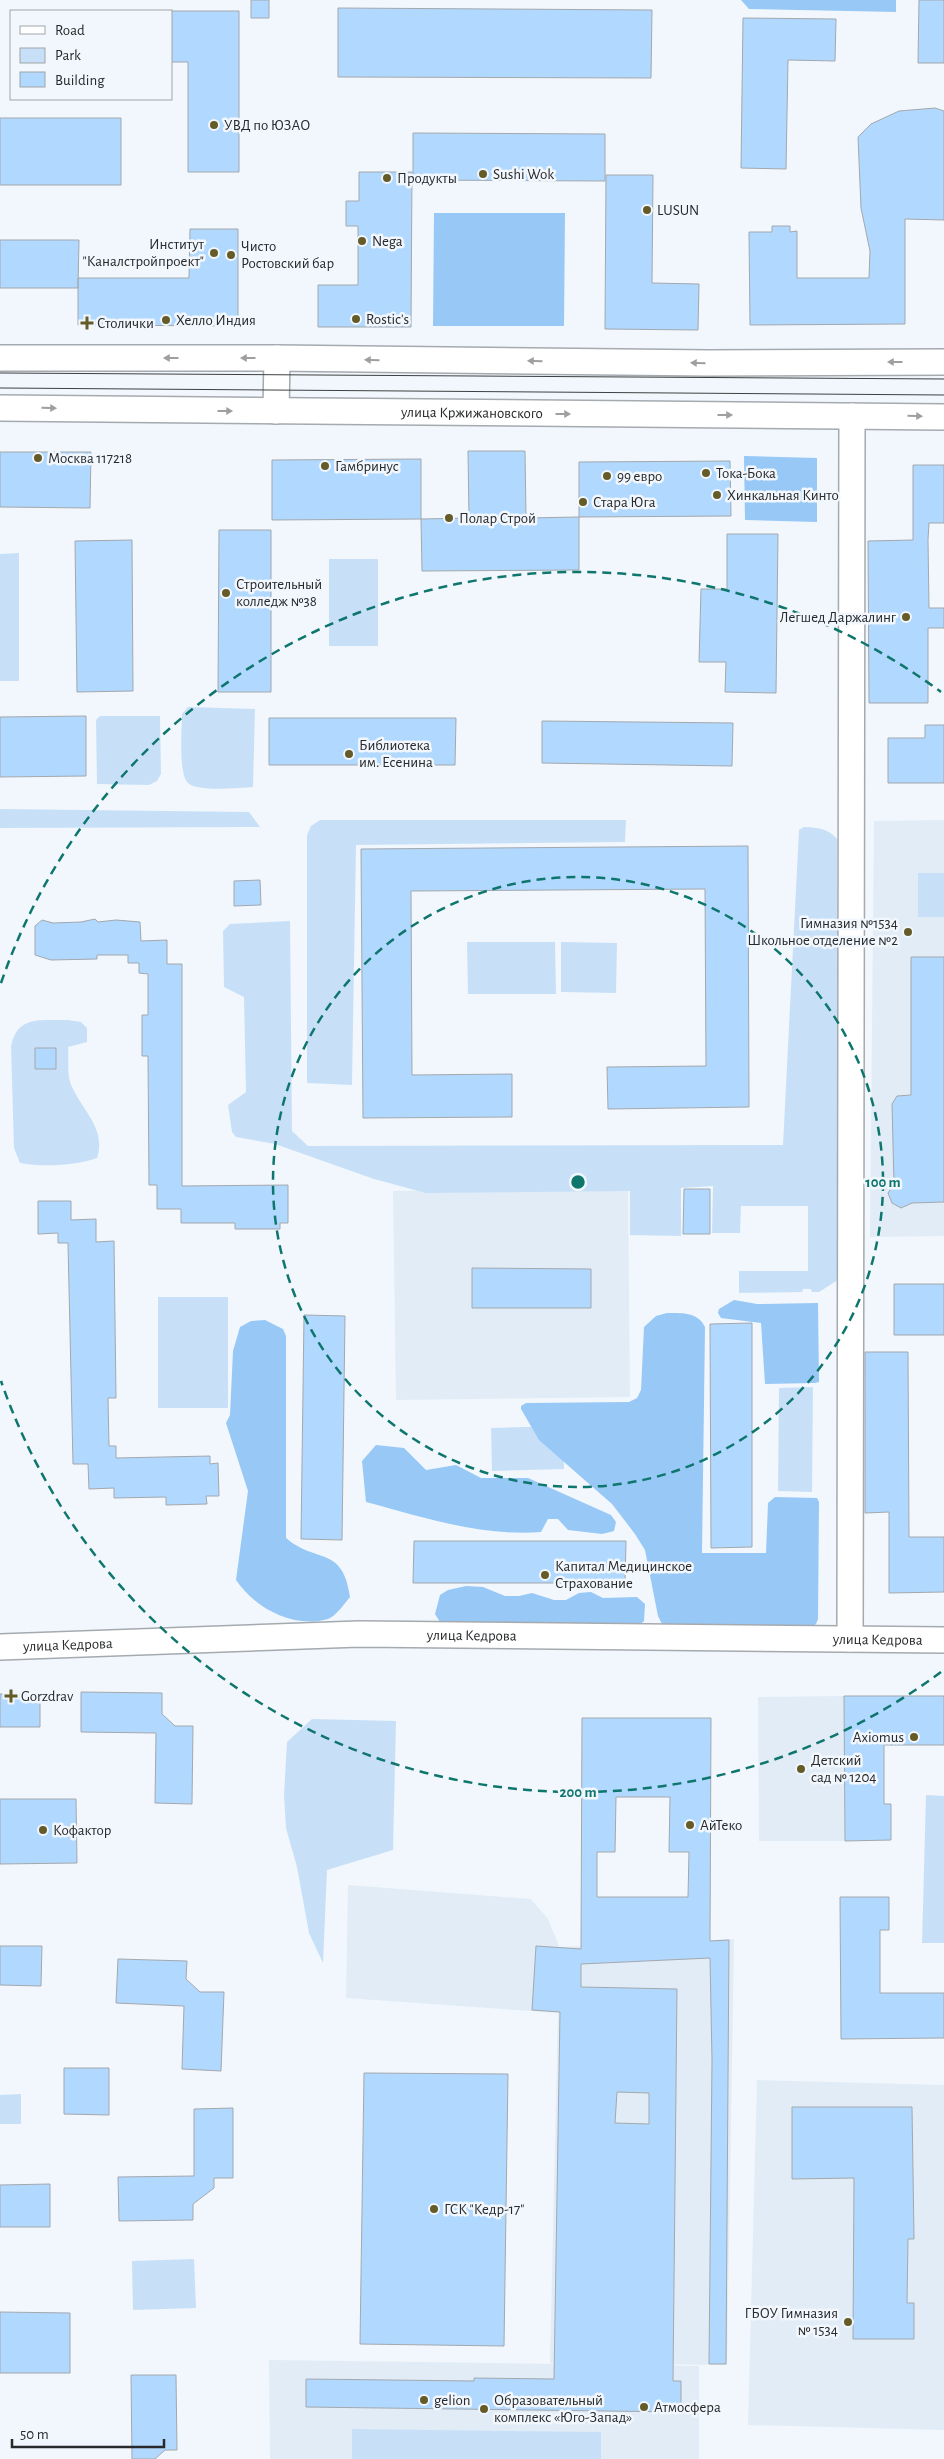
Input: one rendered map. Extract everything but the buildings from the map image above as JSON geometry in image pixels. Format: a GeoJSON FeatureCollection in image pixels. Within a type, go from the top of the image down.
{"type":"FeatureCollection","features":[{"type":"Feature","properties":{"kind":"street"},"geometry":{"type":"LineString","coordinates":[[0,358],[276,358],[700,363],[944,362]]}},
{"type":"Feature","properties":{"kind":"street"},"geometry":{"type":"LineString","coordinates":[[276,358],[276,411]]}},
{"type":"Feature","properties":{"kind":"street","name":"улица Кржижановского"},"geometry":{"type":"LineString","coordinates":[[0,408],[944,417]]}},
{"type":"Feature","properties":{"kind":"street"},"geometry":{"type":"LineString","coordinates":[[850,1639],[852,416]]}},
{"type":"Feature","properties":{"kind":"street","name":"улица Кедрова"},"geometry":{"type":"LineString","coordinates":[[0,1647],[359,1634],[742,1640],[944,1640]]}},
{"type":"Feature","properties":{"kind":"shaded area"},"geometry":{"type":"Polygon","coordinates":[[[741,0],[896,0],[896,12],[749,9],[741,0]]]}},
{"type":"Feature","properties":{"kind":"shaded area"},"geometry":{"type":"Polygon","coordinates":[[[434,213],[565,213],[564,326],[433,326],[434,213]]]}},
{"type":"Feature","properties":{"kind":"shaded area"},"geometry":{"type":"Polygon","coordinates":[[[744,456],[817,458],[817,522],[745,520],[744,456]]]}},
{"type":"Feature","properties":{"kind":"shaded area","name":"Гимназия №1534 Школьное отделение №2"},"geometry":{"type":"Polygon","coordinates":[[[944,820],[944,1236],[870,1237],[874,821],[944,820]]]}},
{"type":"Feature","properties":{"kind":"shaded area"},"geometry":{"type":"Polygon","coordinates":[[[628,1187],[630,1397],[396,1400],[393,1191],[628,1187]]]}},
{"type":"Feature","properties":{"kind":"shaded area"},"geometry":{"type":"Polygon","coordinates":[[[734,1300],[757,1304],[818,1303],[819,1382],[765,1384],[761,1323],[721,1318],[718,1313],[719,1309],[734,1300]]]}},
{"type":"Feature","properties":{"kind":"shaded area"},"geometry":{"type":"Polygon","coordinates":[[[667,1313],[689,1314],[698,1318],[705,1327],[702,1553],[766,1553],[768,1503],[775,1497],[817,1498],[819,1502],[818,1619],[816,1624],[810,1628],[663,1626],[658,1616],[645,1550],[635,1534],[612,1504],[539,1440],[521,1409],[521,1406],[526,1403],[629,1402],[637,1398],[641,1390],[644,1327],[656,1316],[667,1313]]]}},
{"type":"Feature","properties":{"kind":"shaded area"},"geometry":{"type":"Polygon","coordinates":[[[265,1320],[283,1329],[286,1336],[286,1538],[297,1546],[335,1562],[346,1581],[350,1597],[328,1619],[302,1621],[276,1614],[253,1599],[236,1580],[248,1491],[226,1423],[230,1415],[233,1351],[240,1327],[251,1321],[265,1320]]]}},
{"type":"Feature","properties":{"kind":"shaded area"},"geometry":{"type":"Polygon","coordinates":[[[376,1445],[404,1448],[426,1470],[456,1465],[481,1478],[528,1478],[611,1515],[616,1522],[614,1531],[602,1534],[568,1530],[558,1519],[548,1519],[541,1532],[497,1532],[431,1519],[366,1502],[362,1461],[376,1445]]]}},
{"type":"Feature","properties":{"kind":"shaded area"},"geometry":{"type":"Polygon","coordinates":[[[466,1586],[483,1587],[505,1596],[519,1596],[532,1593],[554,1600],[566,1600],[579,1593],[591,1592],[603,1598],[637,1597],[645,1604],[644,1621],[636,1628],[456,1627],[440,1622],[435,1614],[440,1595],[448,1590],[466,1586]]]}},
{"type":"Feature","properties":{"kind":"shaded area","name":"Детский сад № 1204"},"geometry":{"type":"Polygon","coordinates":[[[844,1696],[845,1841],[759,1841],[758,1697],[844,1696]]]}},
{"type":"Feature","properties":{"kind":"shaded area"},"geometry":{"type":"Polygon","coordinates":[[[348,1885],[531,1899],[548,1919],[559,1946],[558,2000],[560,1947],[734,1939],[727,2365],[550,2363],[558,2013],[346,1998],[348,1885]]]}},
{"type":"Feature","properties":{"kind":"shaded area","name":"ГБОУ Гимназия № 1534"},"geometry":{"type":"Polygon","coordinates":[[[757,2080],[944,2085],[944,2430],[748,2425],[757,2080]]]}},
{"type":"Feature","properties":{"kind":"shaded area","name":"Образовательный комплекс «Юго-Запад»"},"geometry":{"type":"Polygon","coordinates":[[[269,2360],[699,2366],[699,2459],[270,2459],[269,2360]]]}},
{"type":"Feature","properties":{"kind":"green space"},"geometry":{"type":"Polygon","coordinates":[[[19,553],[19,681],[0,681],[0,554],[19,553]]]}},
{"type":"Feature","properties":{"kind":"green space"},"geometry":{"type":"Polygon","coordinates":[[[329,559],[378,559],[378,646],[329,646],[329,559]]]}},
{"type":"Feature","properties":{"kind":"green space"},"geometry":{"type":"Polygon","coordinates":[[[188,707],[255,709],[253,787],[229,789],[200,788],[188,783],[183,770],[181,750],[182,714],[188,707]]]}},
{"type":"Feature","properties":{"kind":"green space"},"geometry":{"type":"Polygon","coordinates":[[[100,716],[160,716],[161,774],[157,781],[149,785],[97,784],[96,720],[100,716]]]}},
{"type":"Feature","properties":{"kind":"green space"},"geometry":{"type":"Polygon","coordinates":[[[0,809],[249,812],[260,827],[0,828],[0,809]]]}},
{"type":"Feature","properties":{"kind":"green space"},"geometry":{"type":"Polygon","coordinates":[[[320,820],[626,820],[625,842],[356,845],[352,1085],[307,1083],[307,835],[311,826],[320,820]]]}},
{"type":"Feature","properties":{"kind":"green space"},"geometry":{"type":"Polygon","coordinates":[[[804,827],[818,828],[834,835],[837,839],[838,1280],[819,1292],[803,1289],[802,1292],[739,1293],[739,1271],[808,1271],[808,1206],[741,1206],[740,1233],[712,1233],[713,1186],[681,1188],[681,1236],[630,1235],[630,1191],[426,1193],[374,1179],[275,1144],[236,1137],[232,1132],[228,1105],[246,1092],[244,997],[224,987],[223,931],[230,924],[290,921],[292,1131],[308,1146],[783,1145],[799,830],[804,827]]]}},
{"type":"Feature","properties":{"kind":"green space"},"geometry":{"type":"Polygon","coordinates":[[[918,873],[944,873],[944,917],[918,917],[918,873]]]}},
{"type":"Feature","properties":{"kind":"green space"},"geometry":{"type":"Polygon","coordinates":[[[467,942],[555,942],[556,994],[468,994],[467,942]]]}},
{"type":"Feature","properties":{"kind":"green space"},"geometry":{"type":"Polygon","coordinates":[[[561,942],[617,943],[616,993],[561,992],[561,942]]]}},
{"type":"Feature","properties":{"kind":"green space"},"geometry":{"type":"Polygon","coordinates":[[[40,1020],[81,1022],[87,1028],[87,1042],[68,1047],[69,1074],[74,1092],[95,1127],[99,1147],[97,1158],[79,1163],[59,1165],[20,1163],[14,1148],[11,1047],[14,1036],[25,1024],[40,1020]]]}},
{"type":"Feature","properties":{"kind":"green space"},"geometry":{"type":"Polygon","coordinates":[[[158,1297],[228,1297],[228,1408],[158,1408],[158,1297]]]}},
{"type":"Feature","properties":{"kind":"green space"},"geometry":{"type":"Polygon","coordinates":[[[813,1387],[812,1492],[778,1491],[779,1388],[813,1387]]]}},
{"type":"Feature","properties":{"kind":"green space"},"geometry":{"type":"Polygon","coordinates":[[[563,1426],[564,1469],[492,1471],[491,1428],[563,1426]]]}},
{"type":"Feature","properties":{"kind":"green space"},"geometry":{"type":"Polygon","coordinates":[[[312,1719],[396,1721],[393,1850],[327,1870],[323,1963],[309,1933],[297,1867],[286,1828],[284,1795],[287,1742],[312,1719]]]}},
{"type":"Feature","properties":{"kind":"green space"},"geometry":{"type":"Polygon","coordinates":[[[926,1795],[944,1796],[944,1943],[922,1943],[926,1795]]]}},
{"type":"Feature","properties":{"kind":"green space"},"geometry":{"type":"Polygon","coordinates":[[[21,2094],[21,2124],[0,2124],[0,2095],[21,2094]]]}},
{"type":"Feature","properties":{"kind":"green space"},"geometry":{"type":"Polygon","coordinates":[[[194,2259],[196,2308],[133,2310],[132,2261],[194,2259]]]}},
{"type":"Feature","properties":{"kind":"green space"},"geometry":{"type":"Polygon","coordinates":[[[352,2429],[601,2432],[601,2459],[352,2459],[352,2429]]]}},
{"type":"Feature","properties":{"kind":"tram line"},"geometry":{"type":"LineString","coordinates":[[0,373],[944,379]]}},
{"type":"Feature","properties":{"kind":"tram line"},"geometry":{"type":"LineString","coordinates":[[0,388],[944,395]]}},
{"type":"Feature","properties":{"kind":"place","name":"УВД по ЮЗАО"},"geometry":{"type":"Point","coordinates":[214,125]}},
{"type":"Feature","properties":{"kind":"place","name":"Sushi Wok"},"geometry":{"type":"Point","coordinates":[483,174]}},
{"type":"Feature","properties":{"kind":"place","name":"Продукты"},"geometry":{"type":"Point","coordinates":[387,178]}},
{"type":"Feature","properties":{"kind":"place","name":"LUSUN"},"geometry":{"type":"Point","coordinates":[647,210]}},
{"type":"Feature","properties":{"kind":"place","name":"Nega"},"geometry":{"type":"Point","coordinates":[362,241]}},
{"type":"Feature","properties":{"kind":"place","name":"Институт \"Каналстройпроект\""},"geometry":{"type":"Point","coordinates":[214,253]}},
{"type":"Feature","properties":{"kind":"place","name":"Чисто Ростовский бар"},"geometry":{"type":"Point","coordinates":[231,255]}},
{"type":"Feature","properties":{"kind":"place","name":"Rostic's"},"geometry":{"type":"Point","coordinates":[356,319]}},
{"type":"Feature","properties":{"kind":"place","name":"Хелло Индия"},"geometry":{"type":"Point","coordinates":[166,320]}},
{"type":"Feature","properties":{"kind":"place","name":"Столички"},"geometry":{"type":"Point","coordinates":[87,323]}},
{"type":"Feature","properties":{"kind":"place","name":"Москва 117218"},"geometry":{"type":"Point","coordinates":[38,458]}},
{"type":"Feature","properties":{"kind":"place","name":"Гамбринус"},"geometry":{"type":"Point","coordinates":[325,466]}},
{"type":"Feature","properties":{"kind":"place","name":"Тока-Бока"},"geometry":{"type":"Point","coordinates":[706,473]}},
{"type":"Feature","properties":{"kind":"place","name":"99 евро"},"geometry":{"type":"Point","coordinates":[607,476]}},
{"type":"Feature","properties":{"kind":"place","name":"Хинкальная Кинто"},"geometry":{"type":"Point","coordinates":[717,495]}},
{"type":"Feature","properties":{"kind":"place","name":"Стара Юга"},"geometry":{"type":"Point","coordinates":[583,502]}},
{"type":"Feature","properties":{"kind":"place","name":"Полар Строй"},"geometry":{"type":"Point","coordinates":[449,518]}},
{"type":"Feature","properties":{"kind":"place","name":"Строительный колледж №38"},"geometry":{"type":"Point","coordinates":[226,593]}},
{"type":"Feature","properties":{"kind":"place","name":"Легшед Даржалинг"},"geometry":{"type":"Point","coordinates":[906,617]}},
{"type":"Feature","properties":{"kind":"place","name":"Библиотека им. Есенина"},"geometry":{"type":"Point","coordinates":[349,754]}},
{"type":"Feature","properties":{"kind":"place","name":"Гимназия №1534 Школьное отделение №2"},"geometry":{"type":"Point","coordinates":[908,932]}},
{"type":"Feature","properties":{"kind":"place","name":"Капитал Медицинское Страхование"},"geometry":{"type":"Point","coordinates":[545,1575]}},
{"type":"Feature","properties":{"kind":"place","name":"Gorzdrav"},"geometry":{"type":"Point","coordinates":[11,1696]}},
{"type":"Feature","properties":{"kind":"place","name":"Axiomus"},"geometry":{"type":"Point","coordinates":[914,1737]}},
{"type":"Feature","properties":{"kind":"place","name":"Детский сад № 1204"},"geometry":{"type":"Point","coordinates":[801,1769]}},
{"type":"Feature","properties":{"kind":"place","name":"АйТеко"},"geometry":{"type":"Point","coordinates":[690,1825]}},
{"type":"Feature","properties":{"kind":"place","name":"Кофактор"},"geometry":{"type":"Point","coordinates":[43,1830]}},
{"type":"Feature","properties":{"kind":"place","name":"ГСК \"Кедр-17\""},"geometry":{"type":"Point","coordinates":[434,2209]}},
{"type":"Feature","properties":{"kind":"place","name":"ГБОУ Гимназия № 1534"},"geometry":{"type":"Point","coordinates":[848,2322]}},
{"type":"Feature","properties":{"kind":"place","name":"gelion"},"geometry":{"type":"Point","coordinates":[424,2400]}},
{"type":"Feature","properties":{"kind":"place","name":"Атмосфера"},"geometry":{"type":"Point","coordinates":[644,2407]}},
{"type":"Feature","properties":{"kind":"place","name":"Образовательный комплекс «Юго-Запад»"},"geometry":{"type":"Point","coordinates":[484,2409]}}]}
